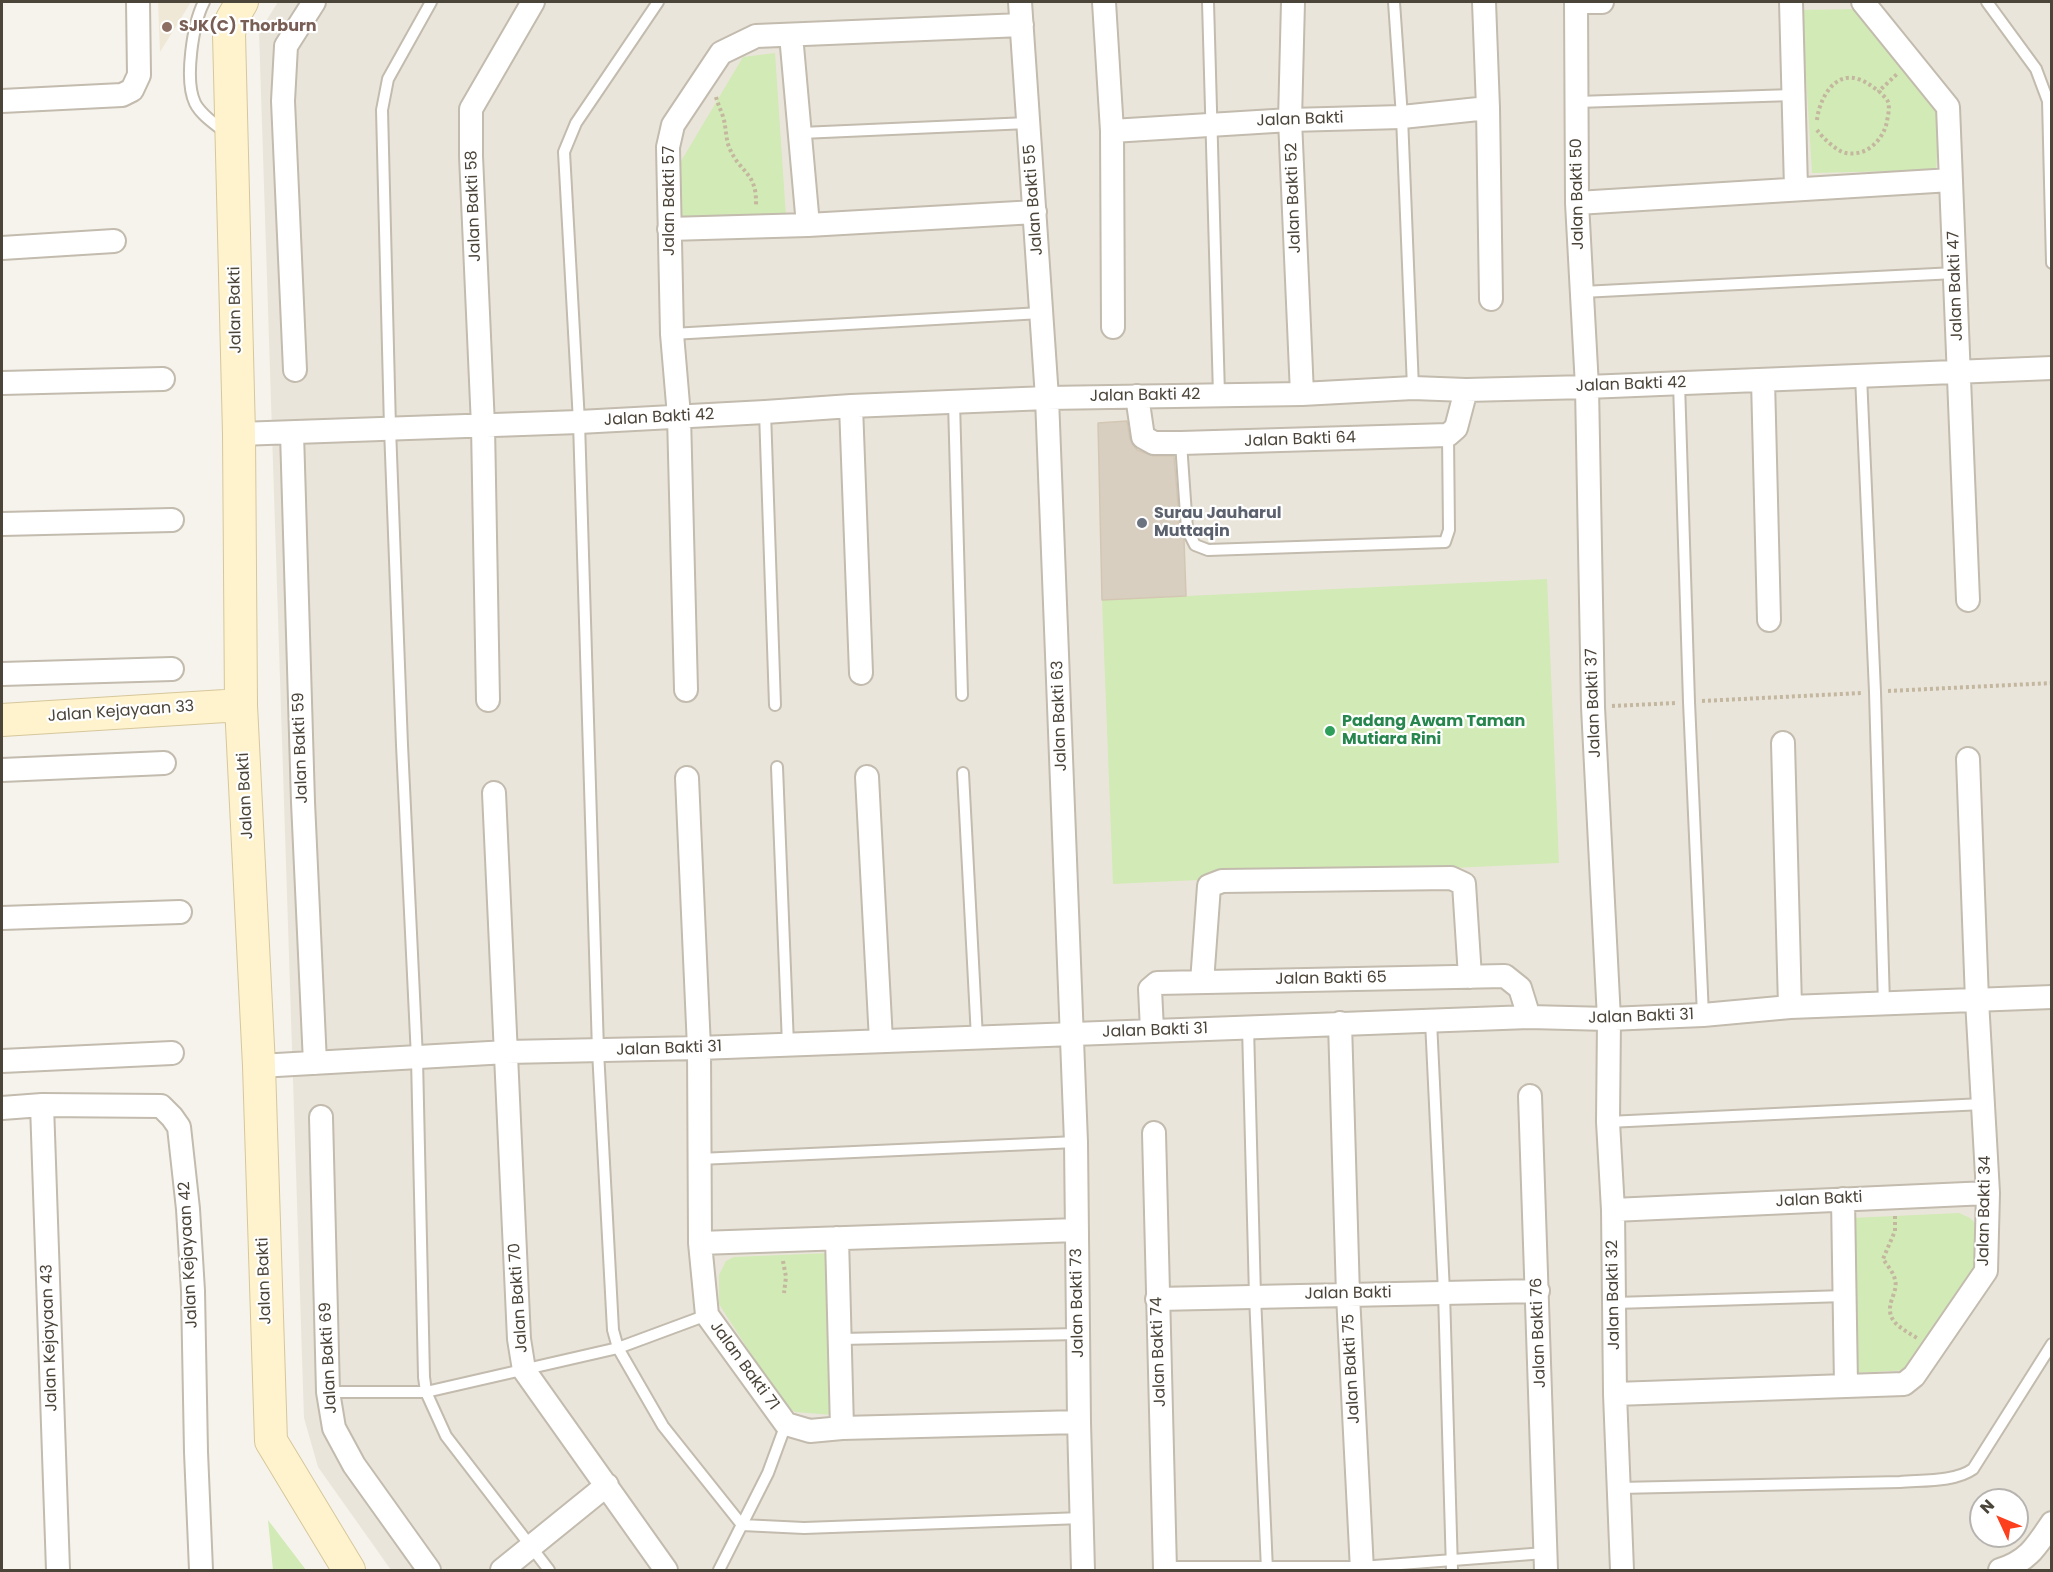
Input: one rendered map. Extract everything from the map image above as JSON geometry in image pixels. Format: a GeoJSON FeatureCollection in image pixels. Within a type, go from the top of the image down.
{"type":"FeatureCollection","features":[{"type":"Feature","properties":{"kind":"street"},"geometry":{"type":"LineString","coordinates":[[2,101],[122,94],[132,90],[140,75],[138,2]]}},
{"type":"Feature","properties":{"kind":"street","name":"Jalan Bakti"},"geometry":{"type":"LineString","coordinates":[[242,2],[232,19],[229,34],[239,434],[241,705],[259,1066],[271,1441],[349,1570]]}},
{"type":"Feature","properties":{"kind":"street"},"geometry":{"type":"LineString","coordinates":[[295,370],[283,101],[286,46],[314,2]]}},
{"type":"Feature","properties":{"kind":"street","name":"Jalan Bakti 58"},"geometry":{"type":"LineString","coordinates":[[488,700],[483,426],[471,109],[533,2]]}},
{"type":"Feature","properties":{"kind":"street","name":"Jalan Bakti 55"},"geometry":{"type":"LineString","coordinates":[[1020,2],[1047,398]]}},
{"type":"Feature","properties":{"kind":"street"},"geometry":{"type":"LineString","coordinates":[[1104,2],[1112,131],[1113,327]]}},
{"type":"Feature","properties":{"kind":"street","name":"Jalan Bakti 52"},"geometry":{"type":"LineString","coordinates":[[1293,2],[1290,120],[1302,394]]}},
{"type":"Feature","properties":{"kind":"street"},"geometry":{"type":"LineString","coordinates":[[1484,2],[1491,299]]}},
{"type":"Feature","properties":{"kind":"street"},"geometry":{"type":"LineString","coordinates":[[1576,2],[1602,2]]}},
{"type":"Feature","properties":{"kind":"street","name":"Jalan Bakti 50"},"geometry":{"type":"LineString","coordinates":[[1576,2],[1577,203],[1587,387]]}},
{"type":"Feature","properties":{"kind":"street"},"geometry":{"type":"LineString","coordinates":[[1791,2],[1796,188]]}},
{"type":"Feature","properties":{"kind":"street","name":"Jalan Bakti 47"},"geometry":{"type":"LineString","coordinates":[[1863,2],[1948,107],[1968,600]]}},
{"type":"Feature","properties":{"kind":"street","name":"Jalan Bakti 57"},"geometry":{"type":"LineString","coordinates":[[686,690],[678,416],[672,334],[669,229],[668,147],[673,125],[721,53],[756,36],[1022,25]]}},
{"type":"Feature","properties":{"kind":"street"},"geometry":{"type":"LineString","coordinates":[[791,35],[808,225]]}},
{"type":"Feature","properties":{"kind":"street","name":"Jalan Bakti"},"geometry":{"type":"LineString","coordinates":[[1112,131],[1290,120],[1402,117],[1488,108]]}},
{"type":"Feature","properties":{"kind":"street"},"geometry":{"type":"LineString","coordinates":[[1577,203],[1951,180]]}},
{"type":"Feature","properties":{"kind":"street"},"geometry":{"type":"LineString","coordinates":[[669,229],[808,225],[1035,212]]}},
{"type":"Feature","properties":{"kind":"street"},"geometry":{"type":"LineString","coordinates":[[2,248],[114,241]]}},
{"type":"Feature","properties":{"kind":"street","name":"Jalan Bakti 42"},"geometry":{"type":"LineString","coordinates":[[239,434],[579,422],[851,405],[1047,398],[1302,394],[1413,388],[1466,390],[1587,387],[2052,368]]}},
{"type":"Feature","properties":{"kind":"street"},"geometry":{"type":"LineString","coordinates":[[2,383],[163,379]]}},
{"type":"Feature","properties":{"kind":"street"},"geometry":{"type":"LineString","coordinates":[[1763,380],[1769,620]]}},
{"type":"Feature","properties":{"kind":"street","name":"Jalan Bakti 37"},"geometry":{"type":"LineString","coordinates":[[1587,387],[1593,707],[1609,1019]]}},
{"type":"Feature","properties":{"kind":"street"},"geometry":{"type":"LineString","coordinates":[[1448,435],[1456,428],[1466,390]]}},
{"type":"Feature","properties":{"kind":"street","name":"Jalan Bakti 64"},"geometry":{"type":"LineString","coordinates":[[1137,396],[1143,437],[1154,443],[1448,435]]}},
{"type":"Feature","properties":{"kind":"street","name":"Jalan Bakti 63"},"geometry":{"type":"LineString","coordinates":[[1047,398],[1071,1035]]}},
{"type":"Feature","properties":{"kind":"street"},"geometry":{"type":"LineString","coordinates":[[851,405],[861,673]]}},
{"type":"Feature","properties":{"kind":"street","name":"Jalan Bakti 59"},"geometry":{"type":"LineString","coordinates":[[292,433],[303,802],[315,1063]]}},
{"type":"Feature","properties":{"kind":"street"},"geometry":{"type":"LineString","coordinates":[[2,524],[172,520]]}},
{"type":"Feature","properties":{"kind":"street"},"geometry":{"type":"LineString","coordinates":[[2,674],[172,669]]}},
{"type":"Feature","properties":{"kind":"street","name":"Jalan Kejayaan 33"},"geometry":{"type":"LineString","coordinates":[[2,720],[241,705]]}},
{"type":"Feature","properties":{"kind":"street"},"geometry":{"type":"LineString","coordinates":[[1783,743],[1790,1007]]}},
{"type":"Feature","properties":{"kind":"street","name":"Jalan Bakti 34"},"geometry":{"type":"LineString","coordinates":[[1616,1394],[1904,1384],[1914,1376],[1986,1271],[1988,1193],[1977,1000],[1968,759]]}},
{"type":"Feature","properties":{"kind":"street"},"geometry":{"type":"LineString","coordinates":[[2,770],[164,763]]}},
{"type":"Feature","properties":{"kind":"street"},"geometry":{"type":"LineString","coordinates":[[867,777],[881,1041]]}},
{"type":"Feature","properties":{"kind":"street","name":"Jalan Bakti 71"},"geometry":{"type":"LineString","coordinates":[[687,778],[699,1048],[700,1243],[707,1315],[786,1424],[810,1431],[842,1428],[1079,1422]]}},
{"type":"Feature","properties":{"kind":"street","name":"Jalan Bakti 70"},"geometry":{"type":"LineString","coordinates":[[494,794],[519,1339],[524,1370],[666,1570]]}},
{"type":"Feature","properties":{"kind":"street"},"geometry":{"type":"LineString","coordinates":[[1202,982],[1209,886],[1222,881],[1451,878],[1464,884],[1470,977]]}},
{"type":"Feature","properties":{"kind":"street"},"geometry":{"type":"LineString","coordinates":[[2,918],[180,912]]}},
{"type":"Feature","properties":{"kind":"street","name":"Jalan Bakti 65"},"geometry":{"type":"LineString","coordinates":[[1152,1030],[1150,989],[1157,983],[1506,976],[1520,988],[1529,1017]]}},
{"type":"Feature","properties":{"kind":"street","name":"Jalan Bakti 31"},"geometry":{"type":"LineString","coordinates":[[259,1066],[507,1052],[788,1045],[1529,1017],[1609,1019],[1703,1015],[1790,1007],[2052,997]]}},
{"type":"Feature","properties":{"kind":"street","name":"Jalan Bakti 32"},"geometry":{"type":"LineString","coordinates":[[1609,1019],[1608,1122],[1613,1210],[1618,1488],[1622,1570]]}},
{"type":"Feature","properties":{"kind":"street","name":"Jalan Bakti 75"},"geometry":{"type":"LineString","coordinates":[[1340,1023],[1348,1295],[1362,1569]]}},
{"type":"Feature","properties":{"kind":"street","name":"Jalan Bakti 73"},"geometry":{"type":"LineString","coordinates":[[1071,1035],[1076,1142],[1083,1570]]}},
{"type":"Feature","properties":{"kind":"street"},"geometry":{"type":"LineString","coordinates":[[2,1061],[172,1053]]}},
{"type":"Feature","properties":{"kind":"street","name":"Jalan Bakti 76"},"geometry":{"type":"LineString","coordinates":[[1530,1096],[1546,1562]]}},
{"type":"Feature","properties":{"kind":"street","name":"Jalan Kejayaan 42"},"geometry":{"type":"LineString","coordinates":[[2,1108],[42,1105],[161,1106],[179,1127],[188,1209],[193,1291],[201,1570]]}},
{"type":"Feature","properties":{"kind":"street","name":"Jalan Kejayaan 43"},"geometry":{"type":"LineString","coordinates":[[42,1105],[58,1570]]}},
{"type":"Feature","properties":{"kind":"street","name":"Jalan Bakti 69"},"geometry":{"type":"LineString","coordinates":[[321,1117],[328,1392],[334,1428],[354,1465],[429,1570]]}},
{"type":"Feature","properties":{"kind":"street","name":"Jalan Bakti 74"},"geometry":{"type":"LineString","coordinates":[[1154,1134],[1165,1569]]}},
{"type":"Feature","properties":{"kind":"street","name":"Jalan Bakti"},"geometry":{"type":"LineString","coordinates":[[1613,1210],[1988,1193]]}},
{"type":"Feature","properties":{"kind":"street"},"geometry":{"type":"LineString","coordinates":[[1843,1199],[1846,1385]]}},
{"type":"Feature","properties":{"kind":"street"},"geometry":{"type":"LineString","coordinates":[[700,1243],[1077,1230]]}},
{"type":"Feature","properties":{"kind":"street"},"geometry":{"type":"LineString","coordinates":[[837,1238],[842,1428]]}},
{"type":"Feature","properties":{"kind":"street","name":"Jalan Bakti"},"geometry":{"type":"LineString","coordinates":[[1157,1299],[1538,1291]]}},
{"type":"Feature","properties":{"kind":"street"},"geometry":{"type":"LineString","coordinates":[[502,1570],[607,1485]]}},
{"type":"Feature","properties":{"kind":"street"},"geometry":{"type":"LineString","coordinates":[[2000,1570],[2014,1566],[2032,1552],[2052,1523]]}},
{"type":"Feature","properties":{"kind":"lane"},"geometry":{"type":"LineString","coordinates":[[204,2],[197,15],[191,49],[191,87],[195,103],[210,120],[231,137]]}},
{"type":"Feature","properties":{"kind":"lane"},"geometry":{"type":"LineString","coordinates":[[431,2],[388,79],[382,110],[390,428],[417,1058],[424,1377],[426,1392],[446,1436],[549,1570]]}},
{"type":"Feature","properties":{"kind":"lane"},"geometry":{"type":"LineString","coordinates":[[658,2],[576,123],[564,152],[579,422],[598,1051],[613,1330],[618,1348],[663,1426],[742,1526],[804,1528],[1082,1518]]}},
{"type":"Feature","properties":{"kind":"lane"},"geometry":{"type":"LineString","coordinates":[[1208,2],[1219,395]]}},
{"type":"Feature","properties":{"kind":"lane"},"geometry":{"type":"LineString","coordinates":[[1394,2],[1402,117],[1413,388]]}},
{"type":"Feature","properties":{"kind":"lane"},"geometry":{"type":"LineString","coordinates":[[1987,2],[2036,69],[2048,101],[2052,263]]}},
{"type":"Feature","properties":{"kind":"lane"},"geometry":{"type":"LineString","coordinates":[[1577,102],[1793,95]]}},
{"type":"Feature","properties":{"kind":"lane"},"geometry":{"type":"LineString","coordinates":[[801,133],[1028,123]]}},
{"type":"Feature","properties":{"kind":"lane"},"geometry":{"type":"LineString","coordinates":[[1582,292],[1955,273]]}},
{"type":"Feature","properties":{"kind":"lane"},"geometry":{"type":"LineString","coordinates":[[672,334],[1041,313]]}},
{"type":"Feature","properties":{"kind":"lane"},"geometry":{"type":"LineString","coordinates":[[1861,376],[1875,692],[1884,1004]]}},
{"type":"Feature","properties":{"kind":"lane"},"geometry":{"type":"LineString","coordinates":[[1678,383],[1703,1015]]}},
{"type":"Feature","properties":{"kind":"lane"},"geometry":{"type":"LineString","coordinates":[[954,402],[962,695]]}},
{"type":"Feature","properties":{"kind":"lane"},"geometry":{"type":"LineString","coordinates":[[765,412],[775,705]]}},
{"type":"Feature","properties":{"kind":"lane"},"geometry":{"type":"LineString","coordinates":[[1181,443],[1187,529],[1195,545],[1208,550],[1446,542],[1449,530],[1448,435]]}},
{"type":"Feature","properties":{"kind":"lane"},"geometry":{"type":"LineString","coordinates":[[777,767],[788,1045]]}},
{"type":"Feature","properties":{"kind":"lane"},"geometry":{"type":"LineString","coordinates":[[963,773],[976,1038]]}},
{"type":"Feature","properties":{"kind":"lane"},"geometry":{"type":"LineString","coordinates":[[1431,1021],[1444,1292],[1451,1565]]}},
{"type":"Feature","properties":{"kind":"lane"},"geometry":{"type":"LineString","coordinates":[[1248,1027],[1255,1296],[1267,1568]]}},
{"type":"Feature","properties":{"kind":"lane"},"geometry":{"type":"LineString","coordinates":[[1608,1122],[1983,1104]]}},
{"type":"Feature","properties":{"kind":"lane"},"geometry":{"type":"LineString","coordinates":[[699,1159],[1076,1142]]}},
{"type":"Feature","properties":{"kind":"lane"},"geometry":{"type":"LineString","coordinates":[[1615,1303],[1845,1296]]}},
{"type":"Feature","properties":{"kind":"lane"},"geometry":{"type":"LineString","coordinates":[[328,1392],[426,1392],[618,1348],[707,1315]]}},
{"type":"Feature","properties":{"kind":"lane"},"geometry":{"type":"LineString","coordinates":[[840,1339],[1078,1334]]}},
{"type":"Feature","properties":{"kind":"lane"},"geometry":{"type":"LineString","coordinates":[[1618,1488],[1900,1482],[1934,1480],[1966,1474],[1973,1468],[2052,1344]]}},
{"type":"Feature","properties":{"kind":"lane"},"geometry":{"type":"LineString","coordinates":[[719,1570],[768,1473],[786,1424]]}},
{"type":"Feature","properties":{"kind":"lane"},"geometry":{"type":"LineString","coordinates":[[1165,1569],[1362,1569],[1546,1562]]}},
{"type":"Feature","properties":{"kind":"path"},"geometry":{"type":"LineString","coordinates":[[1879,91],[1911,61]]}},
{"type":"Feature","properties":{"kind":"path"},"geometry":{"type":"LineString","coordinates":[[1843,78],[1857,78],[1879,91],[1888,102],[1888,114],[1885,130],[1874,146],[1860,152],[1846,153],[1833,146],[1816,131],[1818,108],[1830,87],[1843,78]]}},
{"type":"Feature","properties":{"kind":"path"},"geometry":{"type":"LineString","coordinates":[[714,94],[723,117],[729,148],[738,164],[753,180],[757,193],[756,227]]}},
{"type":"Feature","properties":{"kind":"path"},"geometry":{"type":"LineString","coordinates":[[1593,707],[2052,683]]}},
{"type":"Feature","properties":{"kind":"path"},"geometry":{"type":"LineString","coordinates":[[1895,1197],[1895,1231],[1883,1259],[1895,1280],[1895,1292],[1890,1306],[1892,1321],[1900,1329],[1933,1348]]}},
{"type":"Feature","properties":{"kind":"path"},"geometry":{"type":"LineString","coordinates":[[783,1240],[783,1264],[786,1277],[784,1293]]}},
{"type":"Feature","properties":{"kind":"shaded area","name":"SJK(C) Thorburn"},"geometry":{"type":"Polygon","coordinates":[[[158,2],[191,2],[160,52],[158,2]]]}},
{"type":"Feature","properties":{"kind":"shaded area"},"geometry":{"type":"Polygon","coordinates":[[[278,2],[2051,2],[2051,1570],[391,1570],[318,1467],[304,1418],[259,32],[278,2]]]}},
{"type":"Feature","properties":{"kind":"green space"},"geometry":{"type":"Polygon","coordinates":[[[1859,9],[1940,115],[1936,170],[1812,173],[1802,10],[1859,9]]]}},
{"type":"Feature","properties":{"kind":"green space"},"geometry":{"type":"Polygon","coordinates":[[[775,53],[786,217],[679,220],[680,163],[743,57],[775,53]]]}},
{"type":"Feature","properties":{"kind":"green space","name":"Padang Awam Taman Mutiara Rini"},"geometry":{"type":"Polygon","coordinates":[[[1547,579],[1559,863],[1113,884],[1102,600],[1547,579]]]}},
{"type":"Feature","properties":{"kind":"green space"},"geometry":{"type":"Polygon","coordinates":[[[1959,1213],[1974,1222],[1978,1266],[1910,1370],[1852,1373],[1851,1218],[1959,1213]]]}},
{"type":"Feature","properties":{"kind":"green space"},"geometry":{"type":"Polygon","coordinates":[[[830,1253],[833,1415],[795,1412],[782,1402],[719,1304],[719,1275],[726,1261],[734,1257],[830,1253]]]}},
{"type":"Feature","properties":{"kind":"green space"},"geometry":{"type":"Polygon","coordinates":[[[268,1520],[306,1570],[273,1570],[268,1520]]]}},
{"type":"Feature","properties":{"kind":"building","name":"Surau Jauharul Muttaqin"},"geometry":{"type":"Polygon","coordinates":[[[1127,421],[1130,439],[1137,450],[1153,456],[1174,456],[1180,530],[1184,540],[1186,596],[1102,600],[1098,423],[1127,421]]]}},
{"type":"Feature","properties":{"kind":"place","name":"SJK(C) Thorburn"},"geometry":{"type":"Point","coordinates":[167,27]}},
{"type":"Feature","properties":{"kind":"place","name":"Surau Jauharul Muttaqin"},"geometry":{"type":"Point","coordinates":[1142,523]}},
{"type":"Feature","properties":{"kind":"place","name":"Padang Awam Taman Mutiara Rini"},"geometry":{"type":"Point","coordinates":[1330,731]}}]}
